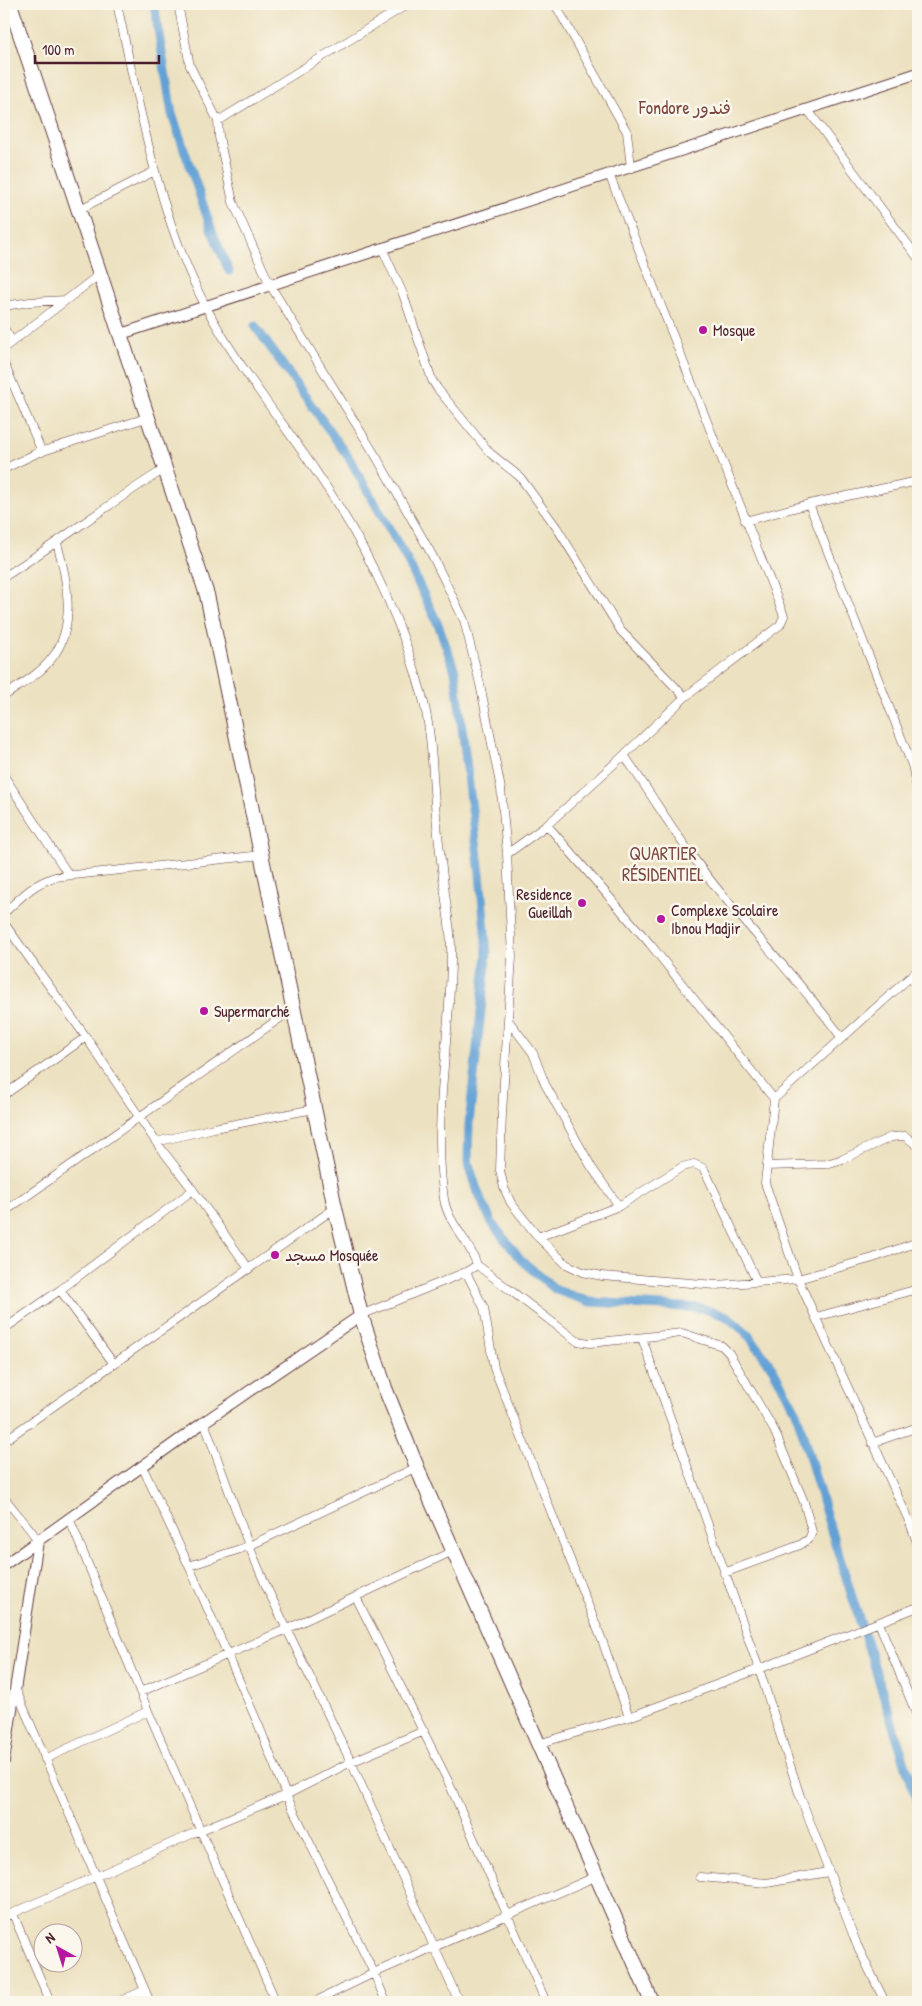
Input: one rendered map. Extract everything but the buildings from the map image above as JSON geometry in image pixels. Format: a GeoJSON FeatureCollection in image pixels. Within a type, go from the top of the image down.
{"type":"FeatureCollection","features":[{"type":"Feature","properties":{"kind":"highway"},"geometry":{"type":"LineString","coordinates":[[10,4],[80,209],[207,595],[262,855],[292,1009],[335,1208],[361,1315],[385,1388],[417,1467],[652,2002]]}},
{"type":"Feature","properties":{"kind":"main road"},"geometry":{"type":"LineString","coordinates":[[121,334],[918,73]]}},
{"type":"Feature","properties":{"kind":"main road"},"geometry":{"type":"LineString","coordinates":[[4,1565],[204,1422],[361,1315]]}},
{"type":"Feature","properties":{"kind":"main road"},"geometry":{"type":"LineString","coordinates":[[4,1761],[38,1541]]}},
{"type":"Feature","properties":{"kind":"street"},"geometry":{"type":"LineString","coordinates":[[117,4],[155,171],[180,251],[206,306],[238,362],[318,474],[362,546],[400,626],[422,696],[430,733],[436,814],[452,956],[440,1129],[444,1201],[450,1216],[474,1255],[476,1265],[582,1343],[682,1333],[722,1346],[729,1353],[774,1430],[804,1502],[812,1532],[809,1539],[800,1544],[724,1572]]}},
{"type":"Feature","properties":{"kind":"street"},"geometry":{"type":"LineString","coordinates":[[178,4],[190,66],[218,121],[233,202],[270,285],[377,458],[432,555],[464,620],[480,684],[501,789],[507,854],[512,957],[500,1170],[504,1188],[511,1203],[538,1237],[566,1264],[583,1272],[602,1276],[716,1285],[798,1278],[918,1242]]}},
{"type":"Feature","properties":{"kind":"street"},"geometry":{"type":"LineString","coordinates":[[218,121],[408,4]]}},
{"type":"Feature","properties":{"kind":"street"},"geometry":{"type":"LineString","coordinates":[[555,4],[627,132],[631,167]]}},
{"type":"Feature","properties":{"kind":"street"},"geometry":{"type":"LineString","coordinates":[[807,109],[918,258]]}},
{"type":"Feature","properties":{"kind":"street"},"geometry":{"type":"LineString","coordinates":[[80,209],[155,171]]}},
{"type":"Feature","properties":{"kind":"street"},"geometry":{"type":"LineString","coordinates":[[507,854],[546,825],[624,755],[684,697],[738,658],[783,622],[784,616],[609,174]]}},
{"type":"Feature","properties":{"kind":"street"},"geometry":{"type":"LineString","coordinates":[[382,248],[403,294],[432,380],[437,388],[490,453],[520,477],[557,528],[621,631],[684,697]]}},
{"type":"Feature","properties":{"kind":"street"},"geometry":{"type":"LineString","coordinates":[[4,348],[100,274]]}},
{"type":"Feature","properties":{"kind":"street"},"geometry":{"type":"LineString","coordinates":[[4,306],[66,300]]}},
{"type":"Feature","properties":{"kind":"street"},"geometry":{"type":"LineString","coordinates":[[4,328],[12,341]]}},
{"type":"Feature","properties":{"kind":"street"},"geometry":{"type":"LineString","coordinates":[[4,363],[42,452]]}},
{"type":"Feature","properties":{"kind":"street"},"geometry":{"type":"LineString","coordinates":[[4,469],[42,452],[148,417]]}},
{"type":"Feature","properties":{"kind":"street"},"geometry":{"type":"LineString","coordinates":[[4,577],[57,543],[128,491],[166,468]]}},
{"type":"Feature","properties":{"kind":"street"},"geometry":{"type":"LineString","coordinates":[[745,521],[809,504],[918,481]]}},
{"type":"Feature","properties":{"kind":"street"},"geometry":{"type":"LineString","coordinates":[[809,504],[912,764],[918,792]]}},
{"type":"Feature","properties":{"kind":"street"},"geometry":{"type":"LineString","coordinates":[[4,696],[34,675],[51,659],[58,649],[67,617],[66,582],[57,543]]}},
{"type":"Feature","properties":{"kind":"street"},"geometry":{"type":"LineString","coordinates":[[624,755],[691,854],[724,898],[822,1010],[842,1038]]}},
{"type":"Feature","properties":{"kind":"street"},"geometry":{"type":"LineString","coordinates":[[4,776],[68,874]]}},
{"type":"Feature","properties":{"kind":"street"},"geometry":{"type":"LineString","coordinates":[[546,825],[650,944],[774,1100]]}},
{"type":"Feature","properties":{"kind":"street"},"geometry":{"type":"LineString","coordinates":[[4,913],[33,886],[43,880],[68,874],[262,855]]}},
{"type":"Feature","properties":{"kind":"street"},"geometry":{"type":"LineString","coordinates":[[4,923],[86,1037],[156,1142],[250,1269]]}},
{"type":"Feature","properties":{"kind":"street"},"geometry":{"type":"LineString","coordinates":[[918,970],[774,1100],[765,1183],[798,1278],[910,1523],[918,1545]]}},
{"type":"Feature","properties":{"kind":"street"},"geometry":{"type":"LineString","coordinates":[[4,1212],[140,1118],[292,1009]]}},
{"type":"Feature","properties":{"kind":"street"},"geometry":{"type":"LineString","coordinates":[[508,1020],[533,1054],[545,1084],[592,1168],[619,1206]]}},
{"type":"Feature","properties":{"kind":"street"},"geometry":{"type":"LineString","coordinates":[[4,1083],[6,1093],[86,1037]]}},
{"type":"Feature","properties":{"kind":"street"},"geometry":{"type":"LineString","coordinates":[[156,1142],[214,1128],[314,1109]]}},
{"type":"Feature","properties":{"kind":"street"},"geometry":{"type":"LineString","coordinates":[[767,1166],[826,1164],[843,1159],[891,1137],[906,1136],[918,1146]]}},
{"type":"Feature","properties":{"kind":"street"},"geometry":{"type":"LineString","coordinates":[[538,1237],[619,1206],[682,1167],[694,1164],[703,1168],[757,1282]]}},
{"type":"Feature","properties":{"kind":"street"},"geometry":{"type":"LineString","coordinates":[[4,1329],[60,1290],[193,1190]]}},
{"type":"Feature","properties":{"kind":"street"},"geometry":{"type":"LineString","coordinates":[[4,1441],[335,1208]]}},
{"type":"Feature","properties":{"kind":"street"},"geometry":{"type":"LineString","coordinates":[[361,1315],[466,1272],[476,1265]]}},
{"type":"Feature","properties":{"kind":"street"},"geometry":{"type":"LineString","coordinates":[[466,1272],[484,1308],[494,1368],[602,1640],[629,1717]]}},
{"type":"Feature","properties":{"kind":"street"},"geometry":{"type":"LineString","coordinates":[[816,1317],[918,1289]]}},
{"type":"Feature","properties":{"kind":"street"},"geometry":{"type":"LineString","coordinates":[[60,1290],[114,1364]]}},
{"type":"Feature","properties":{"kind":"street"},"geometry":{"type":"LineString","coordinates":[[642,1338],[759,1669],[800,1796],[857,1945],[885,2002]]}},
{"type":"Feature","properties":{"kind":"street"},"geometry":{"type":"LineString","coordinates":[[204,1422],[248,1546],[351,1762],[459,2002]]}},
{"type":"Feature","properties":{"kind":"street"},"geometry":{"type":"LineString","coordinates":[[872,1443],[918,1427]]}},
{"type":"Feature","properties":{"kind":"street"},"geometry":{"type":"LineString","coordinates":[[142,1466],[189,1566],[259,1726],[286,1795],[374,1973],[386,2002]]}},
{"type":"Feature","properties":{"kind":"street"},"geometry":{"type":"LineString","coordinates":[[189,1566],[248,1546],[417,1467]]}},
{"type":"Feature","properties":{"kind":"street"},"geometry":{"type":"LineString","coordinates":[[4,1496],[10,1507],[28,1525],[38,1541]]}},
{"type":"Feature","properties":{"kind":"street"},"geometry":{"type":"LineString","coordinates":[[69,1518],[148,1711],[276,2002]]}},
{"type":"Feature","properties":{"kind":"street"},"geometry":{"type":"LineString","coordinates":[[910,1523],[918,1520]]}},
{"type":"Feature","properties":{"kind":"street"},"geometry":{"type":"LineString","coordinates":[[140,1692],[287,1629],[453,1551]]}},
{"type":"Feature","properties":{"kind":"street"},"geometry":{"type":"LineString","coordinates":[[356,1597],[424,1731],[546,2002]]}},
{"type":"Feature","properties":{"kind":"street"},"geometry":{"type":"LineString","coordinates":[[538,1744],[629,1717],[918,1607]]}},
{"type":"Feature","properties":{"kind":"street"},"geometry":{"type":"LineString","coordinates":[[880,1623],[918,1718]]}},
{"type":"Feature","properties":{"kind":"street"},"geometry":{"type":"LineString","coordinates":[[15,1688],[150,2002]]}},
{"type":"Feature","properties":{"kind":"street"},"geometry":{"type":"LineString","coordinates":[[45,1759],[148,1711]]}},
{"type":"Feature","properties":{"kind":"street"},"geometry":{"type":"LineString","coordinates":[[4,1917],[201,1830],[286,1795],[351,1762],[424,1731]]}},
{"type":"Feature","properties":{"kind":"street"},"geometry":{"type":"LineString","coordinates":[[700,1877],[767,1883],[828,1872]]}},
{"type":"Feature","properties":{"kind":"street"},"geometry":{"type":"LineString","coordinates":[[314,2002],[374,1973],[597,1876]]}},
{"type":"Feature","properties":{"kind":"street"},"geometry":{"type":"LineString","coordinates":[[13,1914],[50,2002]]}},
{"type":"Feature","properties":{"kind":"street"},"geometry":{"type":"LineString","coordinates":[[118,2002],[145,1990]]}},
{"type":"Feature","properties":{"kind":"waterway"},"geometry":{"type":"LineString","coordinates":[[154,4],[172,114],[212,231],[229,271]]}},
{"type":"Feature","properties":{"kind":"waterway"},"geometry":{"type":"LineString","coordinates":[[255,326],[349,458],[406,558],[438,624],[455,671],[480,874],[487,954],[469,1124],[468,1161],[477,1190],[492,1223],[521,1260],[556,1290],[590,1302],[701,1308],[726,1316],[747,1333],[773,1369],[796,1411],[829,1524],[918,1804]]}},
{"type":"Feature","properties":{"kind":"place","name":"Mosque"},"geometry":{"type":"Point","coordinates":[703,330]}},
{"type":"Feature","properties":{"kind":"place","name":"Residence Gueillah"},"geometry":{"type":"Point","coordinates":[582,903]}},
{"type":"Feature","properties":{"kind":"place","name":"Complexe Scolaire Ibnou Madjir"},"geometry":{"type":"Point","coordinates":[661,919]}},
{"type":"Feature","properties":{"kind":"place","name":"Supermarché"},"geometry":{"type":"Point","coordinates":[204,1011]}},
{"type":"Feature","properties":{"kind":"place","name":"مسجد Mosquée"},"geometry":{"type":"Point","coordinates":[275,1255]}},
{"type":"Feature","properties":{"kind":"district","name":"Fondore فندور"},"geometry":{"type":"Point","coordinates":[685,108]}},
{"type":"Feature","properties":{"kind":"district","name":"QUARTIER RÉSIDENTIEL"},"geometry":{"type":"Point","coordinates":[663,864]}}]}
